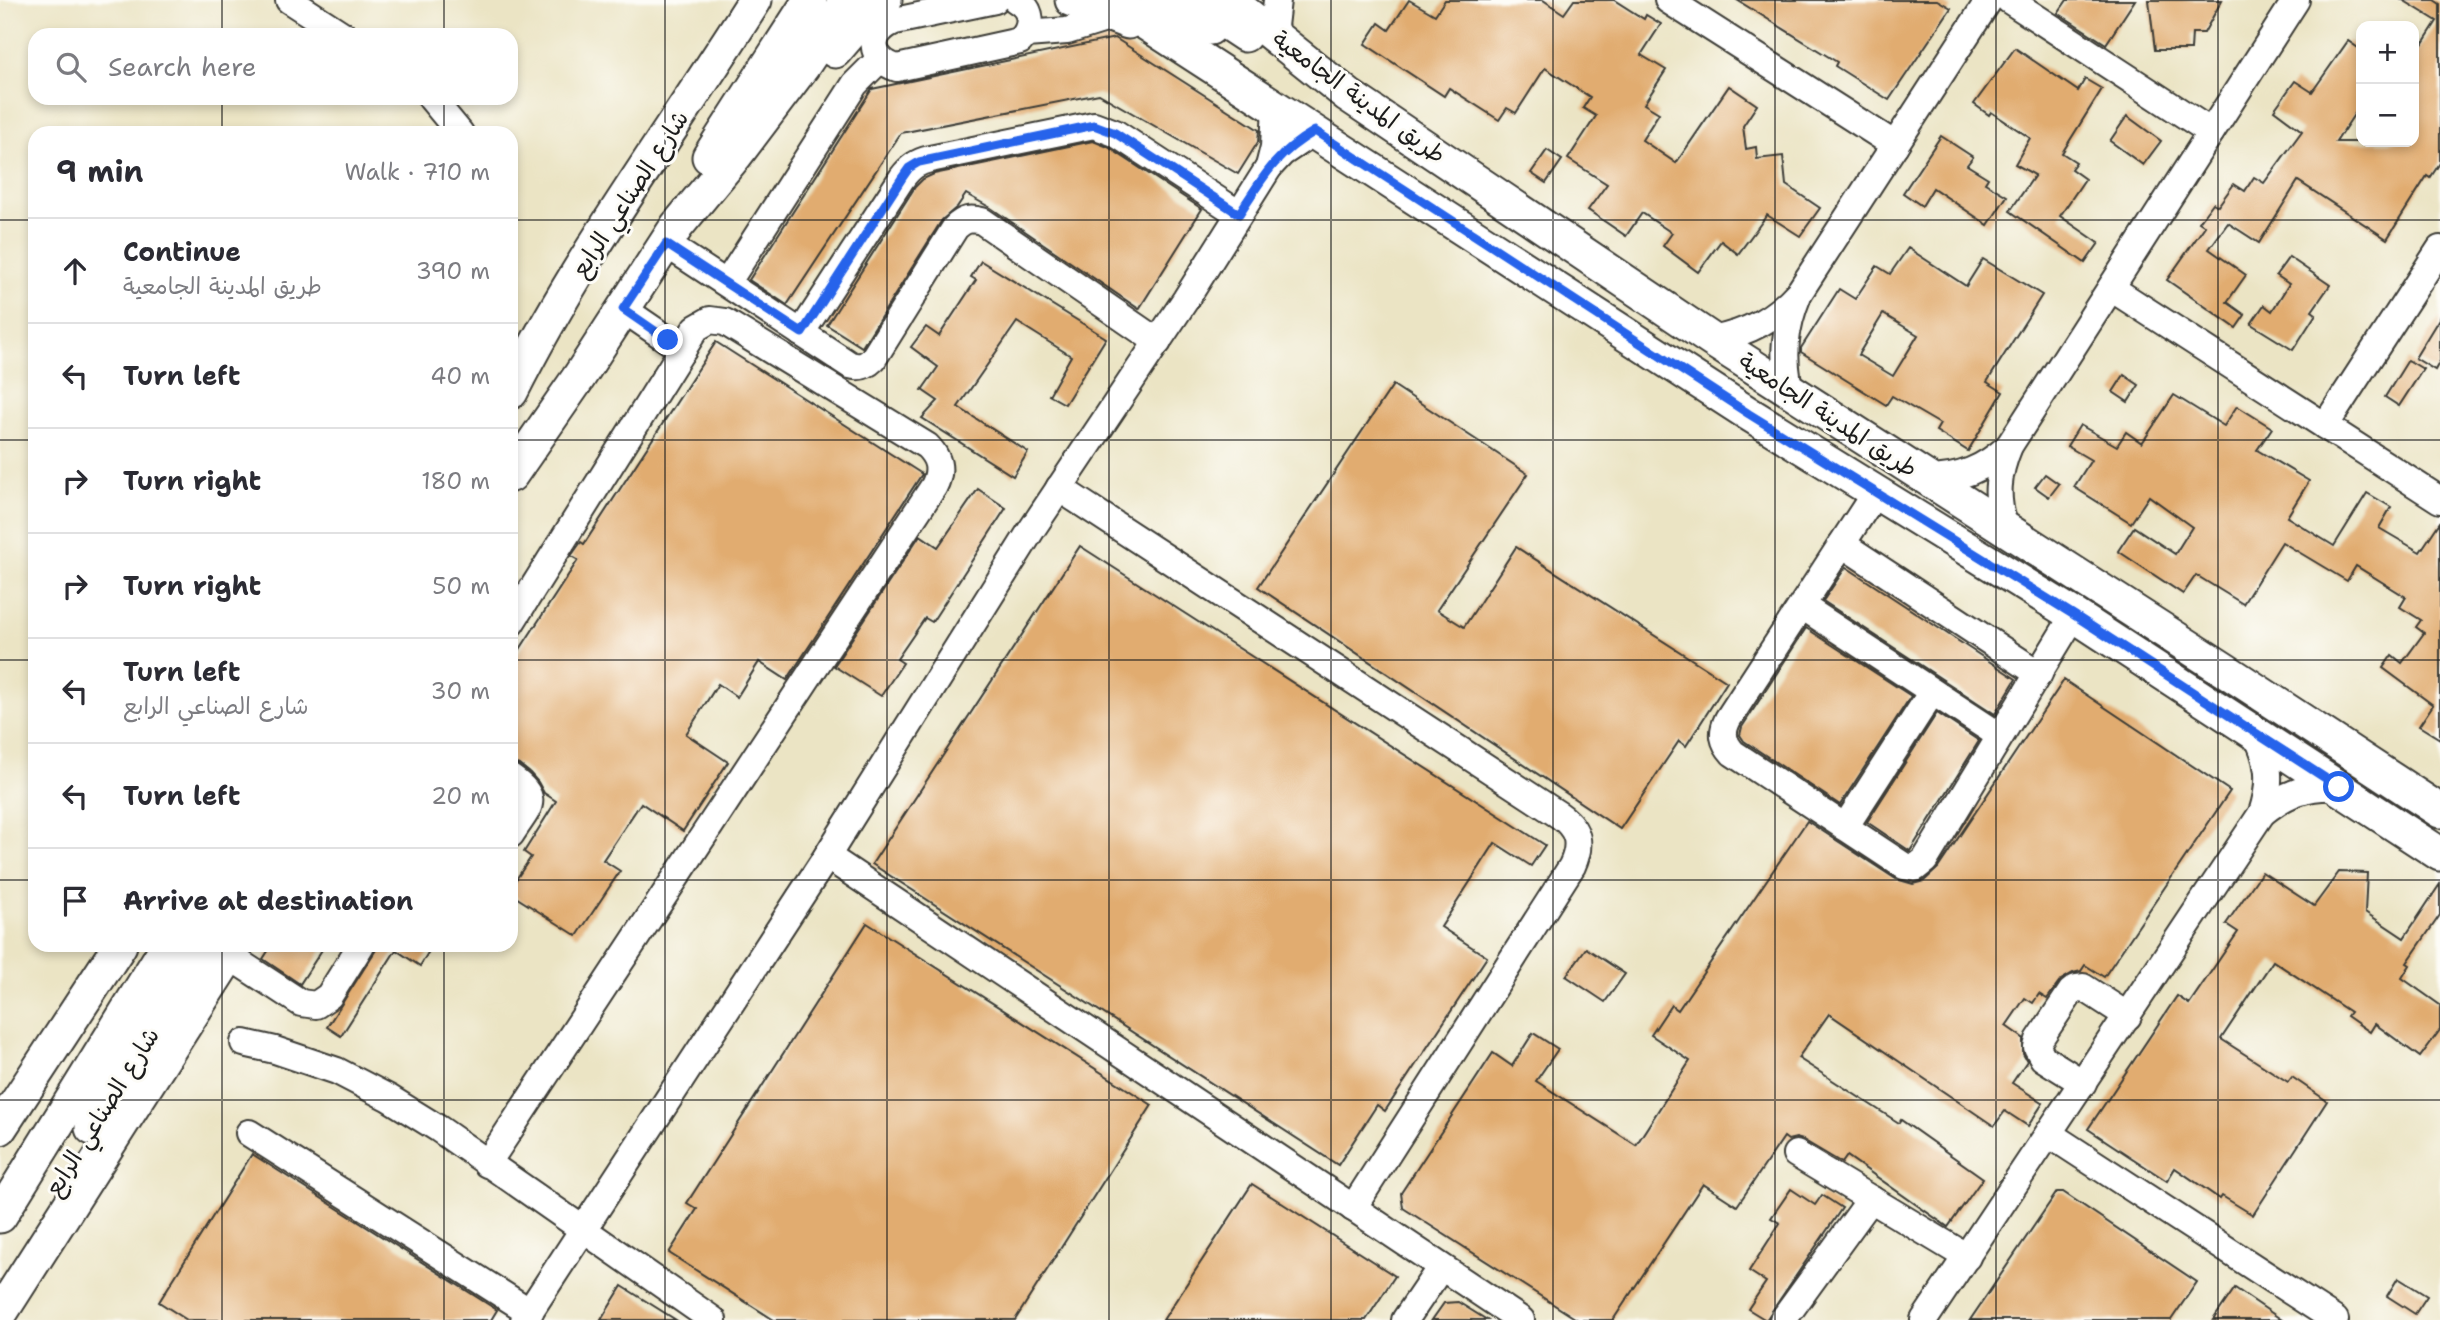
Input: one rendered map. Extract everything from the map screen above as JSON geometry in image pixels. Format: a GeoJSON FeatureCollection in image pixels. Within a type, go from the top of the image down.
{"type":"FeatureCollection","features":[{"type":"Feature","properties":{"kind":"main road"},"geometry":{"type":"LineString","coordinates":[[698,88],[708,55],[732,0]]}},
{"type":"Feature","properties":{"kind":"main road","name":"شارع الصناعي الرابع"},"geometry":{"type":"LineString","coordinates":[[518,379],[598,239],[755,0]]}},
{"type":"Feature","properties":{"kind":"main road"},"geometry":{"type":"LineString","coordinates":[[695,183],[705,134],[789,0]]}},
{"type":"Feature","properties":{"kind":"main road"},"geometry":{"type":"LineString","coordinates":[[672,235],[710,155],[810,0]]}},
{"type":"Feature","properties":{"kind":"main road"},"geometry":{"type":"LineString","coordinates":[[518,467],[672,235],[803,66],[847,0]]}},
{"type":"Feature","properties":{"kind":"main road"},"geometry":{"type":"LineString","coordinates":[[672,235],[756,156],[843,40],[866,15],[885,0]]}},
{"type":"Feature","properties":{"kind":"main road","name":"طريق المدينة الجامعية"},"geometry":{"type":"LineString","coordinates":[[1072,0],[1111,9],[1154,13],[1276,106],[1875,493],[2074,615],[2440,854]]}},
{"type":"Feature","properties":{"kind":"main road"},"geometry":{"type":"LineString","coordinates":[[1192,0],[1268,39]]}},
{"type":"Feature","properties":{"kind":"main road","name":"طريق المدينة الجامعية"},"geometry":{"type":"LineString","coordinates":[[1229,0],[1268,39],[1712,340],[2440,811]]}},
{"type":"Feature","properties":{"kind":"main road"},"geometry":{"type":"LineString","coordinates":[[1154,13],[1209,28],[1268,39]]}},
{"type":"Feature","properties":{"kind":"main road"},"geometry":{"type":"LineString","coordinates":[[0,1128],[115,952]]}},
{"type":"Feature","properties":{"kind":"main road","name":"شارع الصناعي الرابع"},"geometry":{"type":"LineString","coordinates":[[0,1216],[164,952]]}},
{"type":"Feature","properties":{"kind":"main road"},"geometry":{"type":"LineString","coordinates":[[0,1314],[221,952]]}},
{"type":"Feature","properties":{"kind":"main road","name":"شارع الصناعي الرابع"},"geometry":{"type":"LineString","coordinates":[[0,1279],[221,952]]}},
{"type":"Feature","properties":{"kind":"street"},"geometry":{"type":"LineString","coordinates":[[289,0],[332,28]]}},
{"type":"Feature","properties":{"kind":"street"},"geometry":{"type":"LineString","coordinates":[[995,0],[895,20],[884,25],[876,34],[874,45],[880,59],[886,65],[897,68],[1020,41],[1030,26],[1030,17],[1027,8],[1016,0]]}},
{"type":"Feature","properties":{"kind":"street"},"geometry":{"type":"LineString","coordinates":[[1268,39],[1277,0]]}},
{"type":"Feature","properties":{"kind":"street"},"geometry":{"type":"LineString","coordinates":[[1668,0],[1895,145]]}},
{"type":"Feature","properties":{"kind":"street"},"geometry":{"type":"LineString","coordinates":[[1712,340],[1752,329],[1770,319],[1800,291],[1989,0]]}},
{"type":"Feature","properties":{"kind":"street"},"geometry":{"type":"LineString","coordinates":[[2009,0],[2211,132]]}},
{"type":"Feature","properties":{"kind":"street"},"geometry":{"type":"LineString","coordinates":[[2005,528],[1997,496],[2000,470],[2009,446],[2296,0]]}},
{"type":"Feature","properties":{"kind":"street"},"geometry":{"type":"LineString","coordinates":[[1026,34],[1068,31],[1111,9]]}},
{"type":"Feature","properties":{"kind":"street"},"geometry":{"type":"LineString","coordinates":[[727,283],[855,84],[880,59]]}},
{"type":"Feature","properties":{"kind":"street"},"geometry":{"type":"LineString","coordinates":[[437,105],[454,126]]}},
{"type":"Feature","properties":{"kind":"street"},"geometry":{"type":"LineString","coordinates":[[1269,167],[1276,127],[1276,106]]}},
{"type":"Feature","properties":{"kind":"street"},"geometry":{"type":"LineString","coordinates":[[802,333],[909,168],[930,159],[1094,125],[1115,133],[1239,214]]}},
{"type":"Feature","properties":{"kind":"street"},"geometry":{"type":"LineString","coordinates":[[249,1133],[527,1316],[827,856],[1059,488],[1158,342],[1269,167],[1282,153],[1315,131]]}},
{"type":"Feature","properties":{"kind":"street"},"geometry":{"type":"LineString","coordinates":[[672,235],[727,283],[850,365],[858,367],[867,365],[955,228],[962,221],[972,218],[982,221],[1158,342]]}},
{"type":"Feature","properties":{"kind":"street"},"geometry":{"type":"LineString","coordinates":[[2325,426],[2440,248]]}},
{"type":"Feature","properties":{"kind":"street"},"geometry":{"type":"LineString","coordinates":[[2111,288],[2440,500]]}},
{"type":"Feature","properties":{"kind":"street"},"geometry":{"type":"LineString","coordinates":[[1790,392],[1784,350],[1786,330],[1800,291]]}},
{"type":"Feature","properties":{"kind":"street"},"geometry":{"type":"LineString","coordinates":[[623,309],[683,349]]}},
{"type":"Feature","properties":{"kind":"street"},"geometry":{"type":"LineString","coordinates":[[487,1164],[938,478],[938,460],[927,446],[725,322],[718,320],[702,323],[696,328],[518,612]]}},
{"type":"Feature","properties":{"kind":"street"},"geometry":{"type":"LineString","coordinates":[[1926,479],[1944,479],[1980,469],[2009,446]]}},
{"type":"Feature","properties":{"kind":"street"},"geometry":{"type":"LineString","coordinates":[[1059,488],[1559,815],[1571,824],[1578,838],[1578,852],[1572,866],[1353,1208]]}},
{"type":"Feature","properties":{"kind":"street"},"geometry":{"type":"LineString","coordinates":[[1875,493],[1728,719],[1723,728],[1723,737],[1726,746],[1733,753],[1903,866],[1909,868],[1921,865],[2074,615]]}},
{"type":"Feature","properties":{"kind":"street"},"geometry":{"type":"LineString","coordinates":[[1842,544],[2039,674]]}},
{"type":"Feature","properties":{"kind":"street"},"geometry":{"type":"LineString","coordinates":[[1802,606],[2000,736]]}},
{"type":"Feature","properties":{"kind":"street"},"geometry":{"type":"LineString","coordinates":[[1845,827],[1933,692]]}},
{"type":"Feature","properties":{"kind":"street"},"geometry":{"type":"LineString","coordinates":[[1924,1320],[2262,813],[2267,797],[2269,772],[2263,747],[2255,732]]}},
{"type":"Feature","properties":{"kind":"street"},"geometry":{"type":"LineString","coordinates":[[518,783],[527,790],[530,797],[530,804],[518,823]]}},
{"type":"Feature","properties":{"kind":"street"},"geometry":{"type":"LineString","coordinates":[[2262,813],[2282,798],[2305,788],[2339,787]]}},
{"type":"Feature","properties":{"kind":"street"},"geometry":{"type":"LineString","coordinates":[[827,856],[1521,1320]]}},
{"type":"Feature","properties":{"kind":"street"},"geometry":{"type":"LineString","coordinates":[[227,952],[301,1003],[316,1006],[329,996],[357,952]]}},
{"type":"Feature","properties":{"kind":"street"},"geometry":{"type":"LineString","coordinates":[[2083,1083],[2043,1058],[2037,1047],[2071,992],[2083,987],[2128,1016]]}},
{"type":"Feature","properties":{"kind":"street"},"geometry":{"type":"LineString","coordinates":[[244,1043],[275,1050],[337,1071],[389,1098],[439,1129],[713,1320]]}},
{"type":"Feature","properties":{"kind":"street"},"geometry":{"type":"LineString","coordinates":[[2049,1134],[2335,1320]]}},
{"type":"Feature","properties":{"kind":"street"},"geometry":{"type":"LineString","coordinates":[[1796,1154],[1967,1257]]}},
{"type":"Feature","properties":{"kind":"street"},"geometry":{"type":"LineString","coordinates":[[1783,1320],[1871,1199]]}},
{"type":"Feature","properties":{"kind":"street"},"geometry":{"type":"LineString","coordinates":[[1405,1320],[1441,1267]]}},
{"type":"Feature","properties":{"kind":"building"},"geometry":{"type":"Polygon","coordinates":[[[1409,0],[1435,15],[1445,0],[1543,0],[1564,14],[1574,0],[1614,0],[1644,19],[1646,15],[1661,24],[1641,55],[1666,70],[1644,104],[1659,113],[1642,140],[1676,163],[1729,86],[1757,105],[1743,126],[1746,149],[1756,147],[1757,159],[1783,156],[1786,185],[1820,208],[1800,236],[1767,215],[1738,254],[1721,241],[1698,272],[1663,246],[1672,233],[1642,213],[1626,236],[1588,210],[1607,184],[1568,159],[1596,116],[1583,108],[1590,97],[1545,68],[1516,113],[1507,108],[1499,120],[1449,88],[1444,96],[1365,44],[1379,23],[1389,30],[1409,0]]]}},
{"type":"Feature","properties":{"kind":"building"},"geometry":{"type":"Polygon","coordinates":[[[1737,0],[1937,0],[1951,8],[1889,100],[1835,66],[1837,62],[1737,0]]]}},
{"type":"Feature","properties":{"kind":"building"},"geometry":{"type":"Polygon","coordinates":[[[2067,0],[2135,0],[2106,44],[2058,13],[2067,0]]]}},
{"type":"Feature","properties":{"kind":"building"},"geometry":{"type":"Polygon","coordinates":[[[2149,0],[2222,0],[2204,33],[2192,33],[2191,50],[2155,50],[2149,0]]]}},
{"type":"Feature","properties":{"kind":"building"},"geometry":{"type":"Polygon","coordinates":[[[2403,0],[2434,0],[2440,4],[2440,163],[2430,178],[2427,176],[2387,239],[2298,181],[2259,243],[2228,223],[2209,249],[2246,275],[2227,302],[2245,315],[2236,328],[2167,280],[2205,226],[2199,222],[2213,203],[2218,206],[2234,184],[2245,191],[2254,177],[2264,183],[2302,131],[2274,110],[2295,81],[2312,92],[2348,41],[2356,47],[2356,112],[2336,142],[2356,142],[2356,147],[2419,147],[2419,49],[2437,21],[2403,0]]]}},
{"type":"Feature","properties":{"kind":"building"},"geometry":{"type":"Polygon","coordinates":[[[1115,38],[1259,130],[1258,142],[1238,174],[1099,94],[901,133],[787,305],[749,280],[872,89],[1115,38]]]}},
{"type":"Feature","properties":{"kind":"building"},"geometry":{"type":"Polygon","coordinates":[[[2015,48],[2078,91],[2085,79],[2102,89],[2062,153],[2076,162],[2071,169],[2085,179],[2060,216],[2099,243],[2085,263],[2010,211],[2035,175],[2015,164],[2030,138],[1974,104],[2015,48]]]}},
{"type":"Feature","properties":{"kind":"building"},"geometry":{"type":"Polygon","coordinates":[[[2127,116],[2161,141],[2143,165],[2110,141],[2127,116]]]}},
{"type":"Feature","properties":{"kind":"building"},"geometry":{"type":"Polygon","coordinates":[[[1941,136],[1973,157],[1967,165],[1988,178],[1985,183],[2007,196],[1988,225],[1933,188],[1922,206],[1903,193],[1941,136]]]}},
{"type":"Feature","properties":{"kind":"building"},"geometry":{"type":"Polygon","coordinates":[[[1093,141],[1108,147],[1202,209],[1139,309],[991,208],[966,194],[957,207],[942,220],[862,347],[827,325],[915,187],[923,179],[934,174],[1093,141]]]}},
{"type":"Feature","properties":{"kind":"building"},"geometry":{"type":"Polygon","coordinates":[[[1547,150],[1562,160],[1546,183],[1531,173],[1547,150]]]}},
{"type":"Feature","properties":{"kind":"building"},"geometry":{"type":"Polygon","coordinates":[[[1908,248],[1966,286],[1983,259],[2042,295],[1987,382],[2003,392],[1968,451],[1936,431],[1940,424],[1892,396],[1886,405],[1801,352],[1839,289],[1855,299],[1877,266],[1890,274],[1908,248]],[[1883,314],[1858,355],[1893,376],[1918,335],[1883,314]]]}},
{"type":"Feature","properties":{"kind":"building"},"geometry":{"type":"Polygon","coordinates":[[[2289,257],[2330,285],[2312,311],[2316,314],[2293,350],[2251,324],[2264,305],[2272,311],[2289,284],[2276,275],[2289,257]]]}},
{"type":"Feature","properties":{"kind":"building"},"geometry":{"type":"Polygon","coordinates":[[[981,261],[1106,338],[1065,404],[1049,395],[1071,356],[1017,322],[958,407],[1028,452],[1013,476],[922,418],[938,401],[922,390],[938,367],[911,347],[926,327],[939,336],[976,280],[971,277],[981,261]]]}},
{"type":"Feature","properties":{"kind":"building"},"geometry":{"type":"Polygon","coordinates":[[[2440,317],[2440,361],[2435,370],[2415,358],[2440,317]]]}},
{"type":"Feature","properties":{"kind":"building"},"geometry":{"type":"Polygon","coordinates":[[[716,342],[922,474],[787,680],[759,662],[737,697],[718,684],[686,734],[728,762],[683,831],[641,803],[603,860],[620,871],[577,936],[518,898],[518,876],[531,857],[524,852],[556,801],[544,793],[530,773],[518,765],[518,652],[578,560],[571,556],[581,542],[584,544],[716,342]]]}},
{"type":"Feature","properties":{"kind":"building"},"geometry":{"type":"Polygon","coordinates":[[[2408,360],[2423,369],[2399,406],[2385,397],[2408,360]]]}},
{"type":"Feature","properties":{"kind":"building"},"geometry":{"type":"Polygon","coordinates":[[[2124,375],[2139,385],[2128,402],[2113,392],[2124,375]]]}},
{"type":"Feature","properties":{"kind":"building"},"geometry":{"type":"Polygon","coordinates":[[[1393,385],[1528,474],[1437,610],[1464,627],[1516,547],[1727,682],[1686,746],[1679,741],[1620,829],[1258,587],[1393,385]]]}},
{"type":"Feature","properties":{"kind":"building"},"geometry":{"type":"Polygon","coordinates":[[[2174,395],[2224,426],[2237,406],[2272,428],[2257,450],[2309,481],[2287,517],[2334,546],[2367,493],[2391,507],[2379,528],[2420,552],[2440,522],[2440,739],[2419,726],[2433,705],[2383,668],[2392,655],[2402,663],[2424,633],[2416,627],[2421,620],[2400,607],[2406,597],[2356,566],[2347,581],[2282,542],[2243,604],[2196,575],[2183,594],[2118,551],[2134,527],[2175,554],[2192,527],[2149,496],[2131,523],[2074,487],[2091,460],[2067,446],[2080,425],[2117,446],[2126,432],[2142,443],[2174,395]]]}},
{"type":"Feature","properties":{"kind":"building"},"geometry":{"type":"Polygon","coordinates":[[[2045,474],[2059,484],[2049,497],[2035,487],[2045,474]]]}},
{"type":"Feature","properties":{"kind":"building"},"geometry":{"type":"Polygon","coordinates":[[[978,489],[1006,508],[932,622],[925,618],[897,659],[903,663],[881,696],[834,666],[920,535],[938,547],[978,489]]]}},
{"type":"Feature","properties":{"kind":"building"},"geometry":{"type":"Polygon","coordinates":[[[1080,546],[1545,845],[1531,866],[1495,843],[1441,927],[1487,957],[1385,1111],[1377,1105],[1338,1165],[872,864],[1080,546]]]}},
{"type":"Feature","properties":{"kind":"building"},"geometry":{"type":"Polygon","coordinates":[[[1846,567],[2016,679],[1995,714],[1823,601],[1846,567]]]}},
{"type":"Feature","properties":{"kind":"building"},"geometry":{"type":"Polygon","coordinates":[[[1806,628],[1911,696],[1840,805],[1744,741],[1740,735],[1742,727],[1806,628]]]}},
{"type":"Feature","properties":{"kind":"building"},"geometry":{"type":"Polygon","coordinates":[[[2064,680],[2230,791],[2104,977],[2085,965],[2081,971],[2061,980],[2047,999],[2039,994],[2033,1003],[2025,998],[2006,1026],[2023,1038],[2023,1054],[2027,1061],[2012,1083],[2043,1103],[2028,1126],[2005,1111],[1994,1126],[1829,1014],[1798,1058],[1899,1123],[1901,1120],[1983,1178],[1948,1227],[1847,1156],[1842,1163],[1803,1140],[1788,1140],[1784,1137],[1737,1206],[1703,1184],[1613,1320],[1578,1320],[1403,1208],[1401,1193],[1493,1053],[1512,1066],[1533,1033],[1558,1049],[1536,1081],[1636,1145],[1690,1061],[1651,1035],[1671,1005],[1678,1010],[1807,821],[1896,879],[1913,884],[1924,881],[1938,868],[2064,680]]]}},
{"type":"Feature","properties":{"kind":"building"},"geometry":{"type":"Polygon","coordinates":[[[1937,713],[1979,741],[1910,851],[1867,822],[1937,713]]]}},
{"type":"Feature","properties":{"kind":"building"},"geometry":{"type":"Polygon","coordinates":[[[2262,872],[2314,906],[2339,872],[2367,873],[2365,912],[2404,938],[2440,884],[2440,915],[2407,963],[2410,965],[2402,978],[2440,1005],[2440,1030],[2420,1057],[2375,1024],[2370,1032],[2347,1016],[2350,1012],[2273,961],[2221,1039],[2288,1082],[2292,1077],[2327,1101],[2253,1215],[2222,1196],[2220,1199],[2175,1168],[2167,1181],[2088,1129],[2177,996],[2189,1004],[2238,932],[2226,924],[2262,872]]]}},
{"type":"Feature","properties":{"kind":"building"},"geometry":{"type":"Polygon","coordinates":[[[867,923],[1152,1105],[1015,1320],[774,1320],[669,1253],[697,1209],[687,1203],[867,923]]]}},
{"type":"Feature","properties":{"kind":"building"},"geometry":{"type":"Polygon","coordinates":[[[1586,948],[1625,974],[1605,1002],[1566,976],[1586,948]]]}},
{"type":"Feature","properties":{"kind":"building"},"geometry":{"type":"Polygon","coordinates":[[[268,952],[321,952],[300,984],[263,959],[268,952]]]}},
{"type":"Feature","properties":{"kind":"building"},"geometry":{"type":"Polygon","coordinates":[[[375,952],[395,952],[341,1036],[327,1027],[375,952]]]}},
{"type":"Feature","properties":{"kind":"building"},"geometry":{"type":"Polygon","coordinates":[[[399,952],[428,952],[420,966],[399,952]]]}},
{"type":"Feature","properties":{"kind":"building"},"geometry":{"type":"Polygon","coordinates":[[[252,1154],[497,1310],[491,1320],[187,1320],[159,1302],[252,1154]]]}},
{"type":"Feature","properties":{"kind":"building"},"geometry":{"type":"Polygon","coordinates":[[[1252,1184],[1395,1276],[1366,1320],[1163,1320],[1252,1184]]]}},
{"type":"Feature","properties":{"kind":"building"},"geometry":{"type":"Polygon","coordinates":[[[1791,1189],[1815,1205],[1822,1195],[1842,1208],[1766,1320],[1748,1309],[1766,1282],[1749,1271],[1780,1223],[1771,1218],[1791,1189]]]}},
{"type":"Feature","properties":{"kind":"building"},"geometry":{"type":"Polygon","coordinates":[[[2057,1192],[2063,1192],[2197,1282],[2171,1320],[1970,1320],[2057,1192]]]}},
{"type":"Feature","properties":{"kind":"building"},"geometry":{"type":"Polygon","coordinates":[[[2398,1278],[2427,1296],[2415,1314],[2387,1296],[2398,1278]]]}},
{"type":"Feature","properties":{"kind":"building"},"geometry":{"type":"Polygon","coordinates":[[[622,1286],[676,1320],[601,1320],[622,1286]]]}},
{"type":"Feature","properties":{"kind":"building"},"geometry":{"type":"Polygon","coordinates":[[[2235,1288],[2282,1320],[2213,1320],[2235,1288]]]}},
{"type":"Feature","properties":{"kind":"building"},"geometry":{"type":"Polygon","coordinates":[[[1458,1302],[1487,1320],[1432,1320],[1444,1303],[1458,1302]]]}},
{"type":"Feature","properties":{"kind":"route"},"geometry":{"type":"LineString","coordinates":[[668,340],[623,309],[666,244],[802,333],[902,178],[909,168],[919,162],[1094,125],[1115,133],[1239,214],[1269,167],[1282,153],[1315,131],[1749,414],[2074,615],[2339,787]]}}]}
